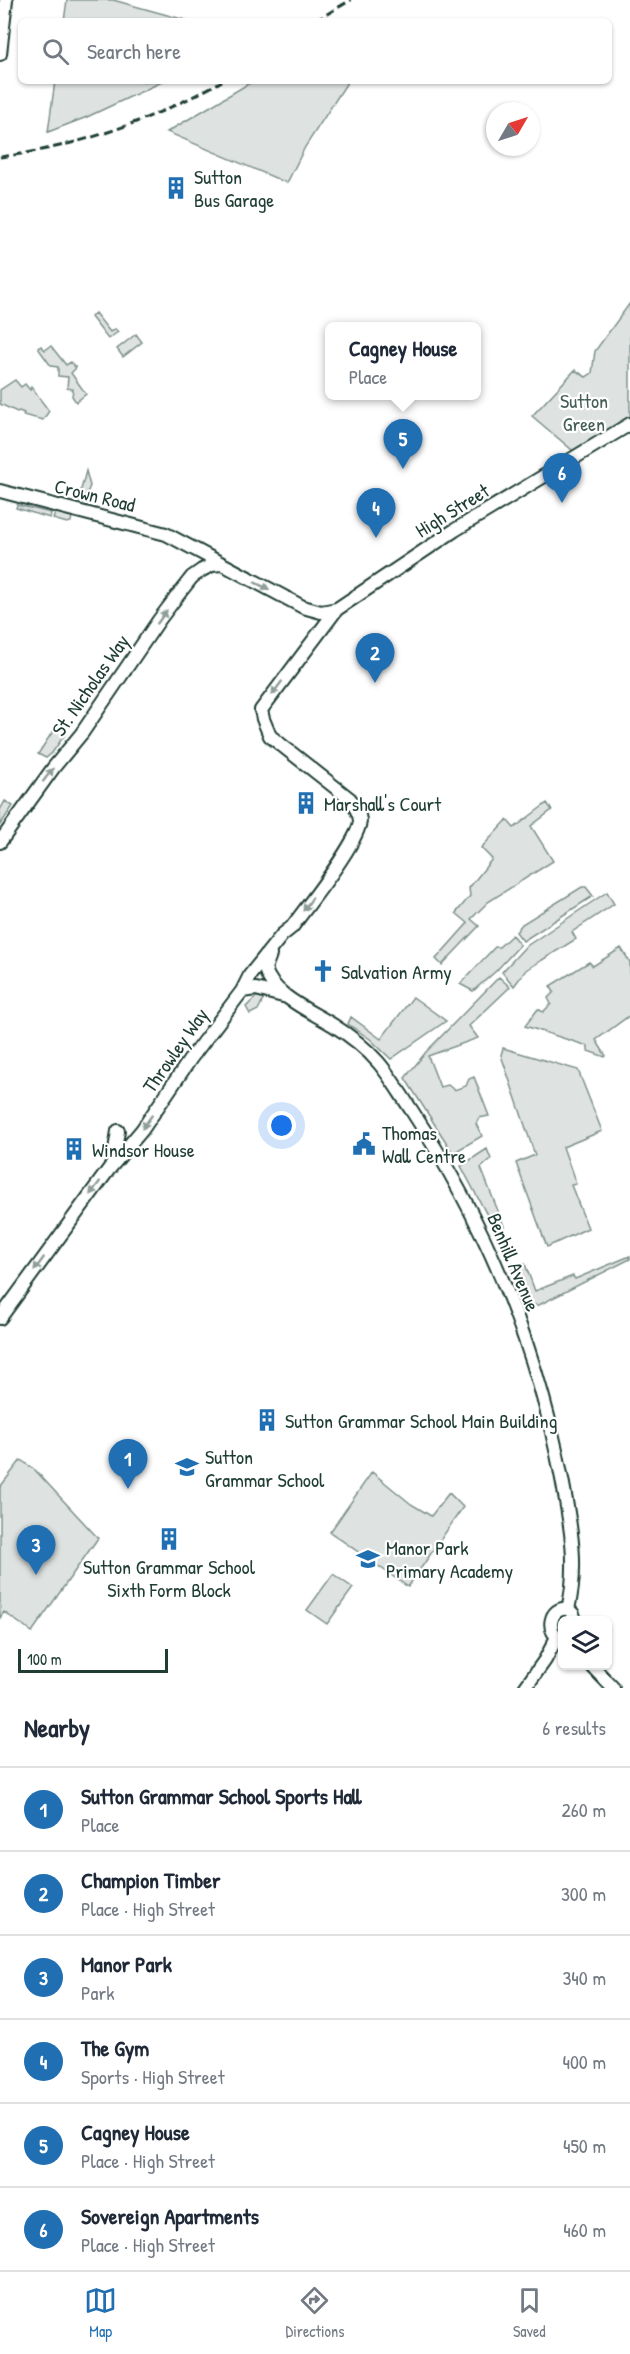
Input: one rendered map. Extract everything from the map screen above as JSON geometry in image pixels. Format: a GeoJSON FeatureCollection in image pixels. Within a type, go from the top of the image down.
{"type":"FeatureCollection","features":[{"type":"Feature","properties":{"kind":"main road"},"geometry":{"type":"LineString","coordinates":[[0,54],[6,0]]}},
{"type":"Feature","properties":{"kind":"main road","name":"High Street"},"geometry":{"type":"LineString","coordinates":[[350,799],[270,736],[262,719],[261,710],[309,644],[337,609],[455,530],[630,424]]}},
{"type":"Feature","properties":{"kind":"main road","name":"Crown Road"},"geometry":{"type":"LineString","coordinates":[[0,491],[147,528],[179,540],[303,607],[321,612],[337,609]]}},
{"type":"Feature","properties":{"kind":"main road"},"geometry":{"type":"LineString","coordinates":[[179,540],[195,554],[197,565],[192,578]]}},
{"type":"Feature","properties":{"kind":"main road","name":"St. Nicholas Way"},"geometry":{"type":"LineString","coordinates":[[0,842],[41,784],[82,733],[159,620],[192,578],[212,565],[221,564]]}},
{"type":"Feature","properties":{"kind":"main road"},"geometry":{"type":"LineString","coordinates":[[303,607],[314,622],[316,631],[309,644]]}},
{"type":"Feature","properties":{"kind":"main road","name":"Throwley Way"},"geometry":{"type":"LineString","coordinates":[[0,1318],[117,1160],[142,1130],[190,1058],[242,991],[250,975],[271,952],[282,935],[292,927],[354,837],[360,820],[350,799]]}},
{"type":"Feature","properties":{"kind":"main road","name":"Benhill Avenue"},"geometry":{"type":"LineString","coordinates":[[271,952],[266,971],[272,984],[288,998],[363,1047],[379,1063],[430,1139],[469,1206],[484,1238],[520,1325],[557,1454],[573,1544],[574,1567],[568,1609]]}},
{"type":"Feature","properties":{"kind":"main road","name":"Benhill Avenue"},"geometry":{"type":"LineString","coordinates":[[242,991],[256,989],[288,998]]}},
{"type":"Feature","properties":{"kind":"main road"},"geometry":{"type":"LineString","coordinates":[[117,1160],[115,1150],[118,1131]]}},
{"type":"Feature","properties":{"kind":"main road"},"geometry":{"type":"LineString","coordinates":[[558,1636],[551,1628],[553,1614],[564,1608],[574,1616]]}},
{"type":"Feature","properties":{"kind":"main road"},"geometry":{"type":"LineString","coordinates":[[525,1688],[558,1641]]}},
{"type":"Feature","properties":{"kind":"main road"},"geometry":{"type":"LineString","coordinates":[[597,1670],[613,1688]]}},
{"type":"Feature","properties":{"kind":"green space"},"geometry":{"type":"Polygon","coordinates":[[[67,0],[113,0],[178,18],[64,18],[67,0]]]}},
{"type":"Feature","properties":{"kind":"green space"},"geometry":{"type":"Polygon","coordinates":[[[55,84],[158,84],[87,117],[48,132],[55,84]]]}},
{"type":"Feature","properties":{"kind":"green space"},"geometry":{"type":"Polygon","coordinates":[[[248,84],[346,84],[305,147],[287,183],[167,132],[248,84]]]}},
{"type":"Feature","properties":{"kind":"green space","name":"Sutton Green"},"geometry":{"type":"Polygon","coordinates":[[[630,303],[630,426],[578,455],[532,416],[575,370],[586,377],[592,373],[595,351],[630,303]]]}},
{"type":"Feature","properties":{"kind":"green space"},"geometry":{"type":"Polygon","coordinates":[[[95,313],[110,332],[115,329],[118,332],[108,339],[91,317],[95,313]]]}},
{"type":"Feature","properties":{"kind":"green space"},"geometry":{"type":"Polygon","coordinates":[[[136,334],[142,342],[123,357],[117,349],[136,334]]]}},
{"type":"Feature","properties":{"kind":"green space"},"geometry":{"type":"Polygon","coordinates":[[[41,346],[45,350],[51,346],[66,365],[71,362],[76,368],[71,373],[86,394],[76,402],[72,396],[73,389],[67,388],[68,377],[58,376],[58,367],[51,366],[38,348],[41,346]]]}},
{"type":"Feature","properties":{"kind":"green space"},"geometry":{"type":"Polygon","coordinates":[[[15,380],[21,387],[25,384],[30,390],[31,387],[49,411],[43,420],[23,415],[24,413],[0,404],[0,390],[15,380]]]}},
{"type":"Feature","properties":{"kind":"green space"},"geometry":{"type":"Polygon","coordinates":[[[86,471],[90,486],[83,503],[78,501],[86,471]]]}},
{"type":"Feature","properties":{"kind":"green space"},"geometry":{"type":"Polygon","coordinates":[[[17,505],[51,513],[50,518],[16,508],[17,505]]]}},
{"type":"Feature","properties":{"kind":"green space"},"geometry":{"type":"Polygon","coordinates":[[[56,511],[72,516],[71,522],[53,519],[56,511]]]}},
{"type":"Feature","properties":{"kind":"green space"},"geometry":{"type":"Polygon","coordinates":[[[55,728],[66,733],[46,758],[38,754],[55,728]]]}},
{"type":"Feature","properties":{"kind":"green space"},"geometry":{"type":"Polygon","coordinates":[[[5,801],[13,806],[0,825],[0,810],[5,801]]]}},
{"type":"Feature","properties":{"kind":"green space"},"geometry":{"type":"Polygon","coordinates":[[[547,803],[552,810],[531,826],[553,861],[488,902],[471,919],[479,926],[442,965],[436,959],[468,923],[456,913],[470,896],[469,888],[492,859],[481,848],[507,820],[514,828],[547,803]]]}},
{"type":"Feature","properties":{"kind":"green space"},"geometry":{"type":"Polygon","coordinates":[[[582,887],[586,887],[593,896],[523,941],[516,932],[522,924],[582,887]]]}},
{"type":"Feature","properties":{"kind":"green space"},"geometry":{"type":"Polygon","coordinates":[[[607,892],[614,904],[572,932],[576,939],[526,970],[514,986],[502,972],[525,947],[607,892]]]}},
{"type":"Feature","properties":{"kind":"green space"},"geometry":{"type":"Polygon","coordinates":[[[512,935],[520,945],[496,971],[473,991],[460,984],[495,947],[499,947],[512,935]]]}},
{"type":"Feature","properties":{"kind":"green space"},"geometry":{"type":"Polygon","coordinates":[[[621,948],[630,962],[630,1015],[596,1040],[605,1057],[588,1051],[588,1046],[525,1026],[538,1009],[543,1012],[551,1004],[548,998],[554,992],[550,986],[589,962],[593,966],[621,948]]]}},
{"type":"Feature","properties":{"kind":"green space"},"geometry":{"type":"Polygon","coordinates":[[[499,977],[510,987],[469,1026],[478,1038],[428,1056],[440,1087],[448,1085],[454,1090],[466,1086],[469,1079],[474,1077],[489,1116],[479,1118],[476,1124],[482,1136],[453,1153],[405,1078],[426,1052],[499,977]]]}},
{"type":"Feature","properties":{"kind":"green space"},"geometry":{"type":"Polygon","coordinates":[[[257,996],[264,998],[258,1010],[250,1014],[246,1007],[257,996]]]}},
{"type":"Feature","properties":{"kind":"green space"},"geometry":{"type":"Polygon","coordinates":[[[413,997],[446,1021],[391,1059],[370,1039],[348,1024],[351,1017],[381,1039],[413,997]]]}},
{"type":"Feature","properties":{"kind":"green space"},"geometry":{"type":"Polygon","coordinates":[[[503,1048],[578,1070],[602,1131],[563,1147],[576,1184],[571,1185],[588,1228],[547,1247],[516,1163],[535,1155],[501,1055],[503,1048]]]}},
{"type":"Feature","properties":{"kind":"green space"},"geometry":{"type":"Polygon","coordinates":[[[487,1149],[491,1159],[481,1168],[504,1226],[495,1230],[461,1166],[487,1149]]]}},
{"type":"Feature","properties":{"kind":"green space"},"geometry":{"type":"Polygon","coordinates":[[[630,1256],[630,1259],[539,1305],[524,1302],[512,1270],[525,1264],[535,1291],[573,1276],[575,1279],[630,1256]]]}},
{"type":"Feature","properties":{"kind":"green space"},"geometry":{"type":"Polygon","coordinates":[[[21,1460],[35,1470],[98,1538],[32,1632],[4,1612],[0,1618],[0,1487],[21,1460]]]}},
{"type":"Feature","properties":{"kind":"green space"},"geometry":{"type":"Polygon","coordinates":[[[372,1472],[411,1504],[431,1516],[449,1493],[463,1507],[408,1587],[330,1532],[372,1472]]]}},
{"type":"Feature","properties":{"kind":"green space"},"geometry":{"type":"Polygon","coordinates":[[[333,1574],[353,1588],[327,1624],[307,1610],[333,1574]]]}},
{"type":"Feature","properties":{"kind":"railway"},"geometry":{"type":"LineString","coordinates":[[320,18],[351,0]]}},
{"type":"Feature","properties":{"kind":"railway"},"geometry":{"type":"LineString","coordinates":[[0,157],[58,146],[114,130],[169,108],[216,84]]}},
{"type":"Feature","properties":{"kind":"place","name":"Sutton Bus Garage"},"geometry":{"type":"Point","coordinates":[176,188]}},
{"type":"Feature","properties":{"kind":"place","name":"Cagney House"},"geometry":{"type":"Point","coordinates":[403,469]}},
{"type":"Feature","properties":{"kind":"place","name":"Sovereign Apartments"},"geometry":{"type":"Point","coordinates":[562,503]}},
{"type":"Feature","properties":{"kind":"place","name":"The Gym"},"geometry":{"type":"Point","coordinates":[376,538]}},
{"type":"Feature","properties":{"kind":"place","name":"Champion Timber"},"geometry":{"type":"Point","coordinates":[375,683]}},
{"type":"Feature","properties":{"kind":"place","name":"Marshall's Court"},"geometry":{"type":"Point","coordinates":[306,803]}},
{"type":"Feature","properties":{"kind":"place","name":"Salvation Army"},"geometry":{"type":"Point","coordinates":[323,971]}},
{"type":"Feature","properties":{"kind":"place","name":"Thomas Wall Centre"},"geometry":{"type":"Point","coordinates":[364,1144]}},
{"type":"Feature","properties":{"kind":"place","name":"Windsor House"},"geometry":{"type":"Point","coordinates":[74,1149]}},
{"type":"Feature","properties":{"kind":"place","name":"Sutton Grammar School Main Building"},"geometry":{"type":"Point","coordinates":[267,1420]}},
{"type":"Feature","properties":{"kind":"place","name":"Sutton Grammar School"},"geometry":{"type":"Point","coordinates":[187,1467]}},
{"type":"Feature","properties":{"kind":"place","name":"Sutton Grammar School Sports Hall"},"geometry":{"type":"Point","coordinates":[128,1489]}},
{"type":"Feature","properties":{"kind":"place","name":"Sutton Grammar School Sixth Form Block"},"geometry":{"type":"Point","coordinates":[169,1539]}},
{"type":"Feature","properties":{"kind":"place","name":"Manor Park Primary Academy"},"geometry":{"type":"Point","coordinates":[368,1559]}},
{"type":"Feature","properties":{"kind":"place","name":"Manor Park"},"geometry":{"type":"Point","coordinates":[36,1575]}}]}
